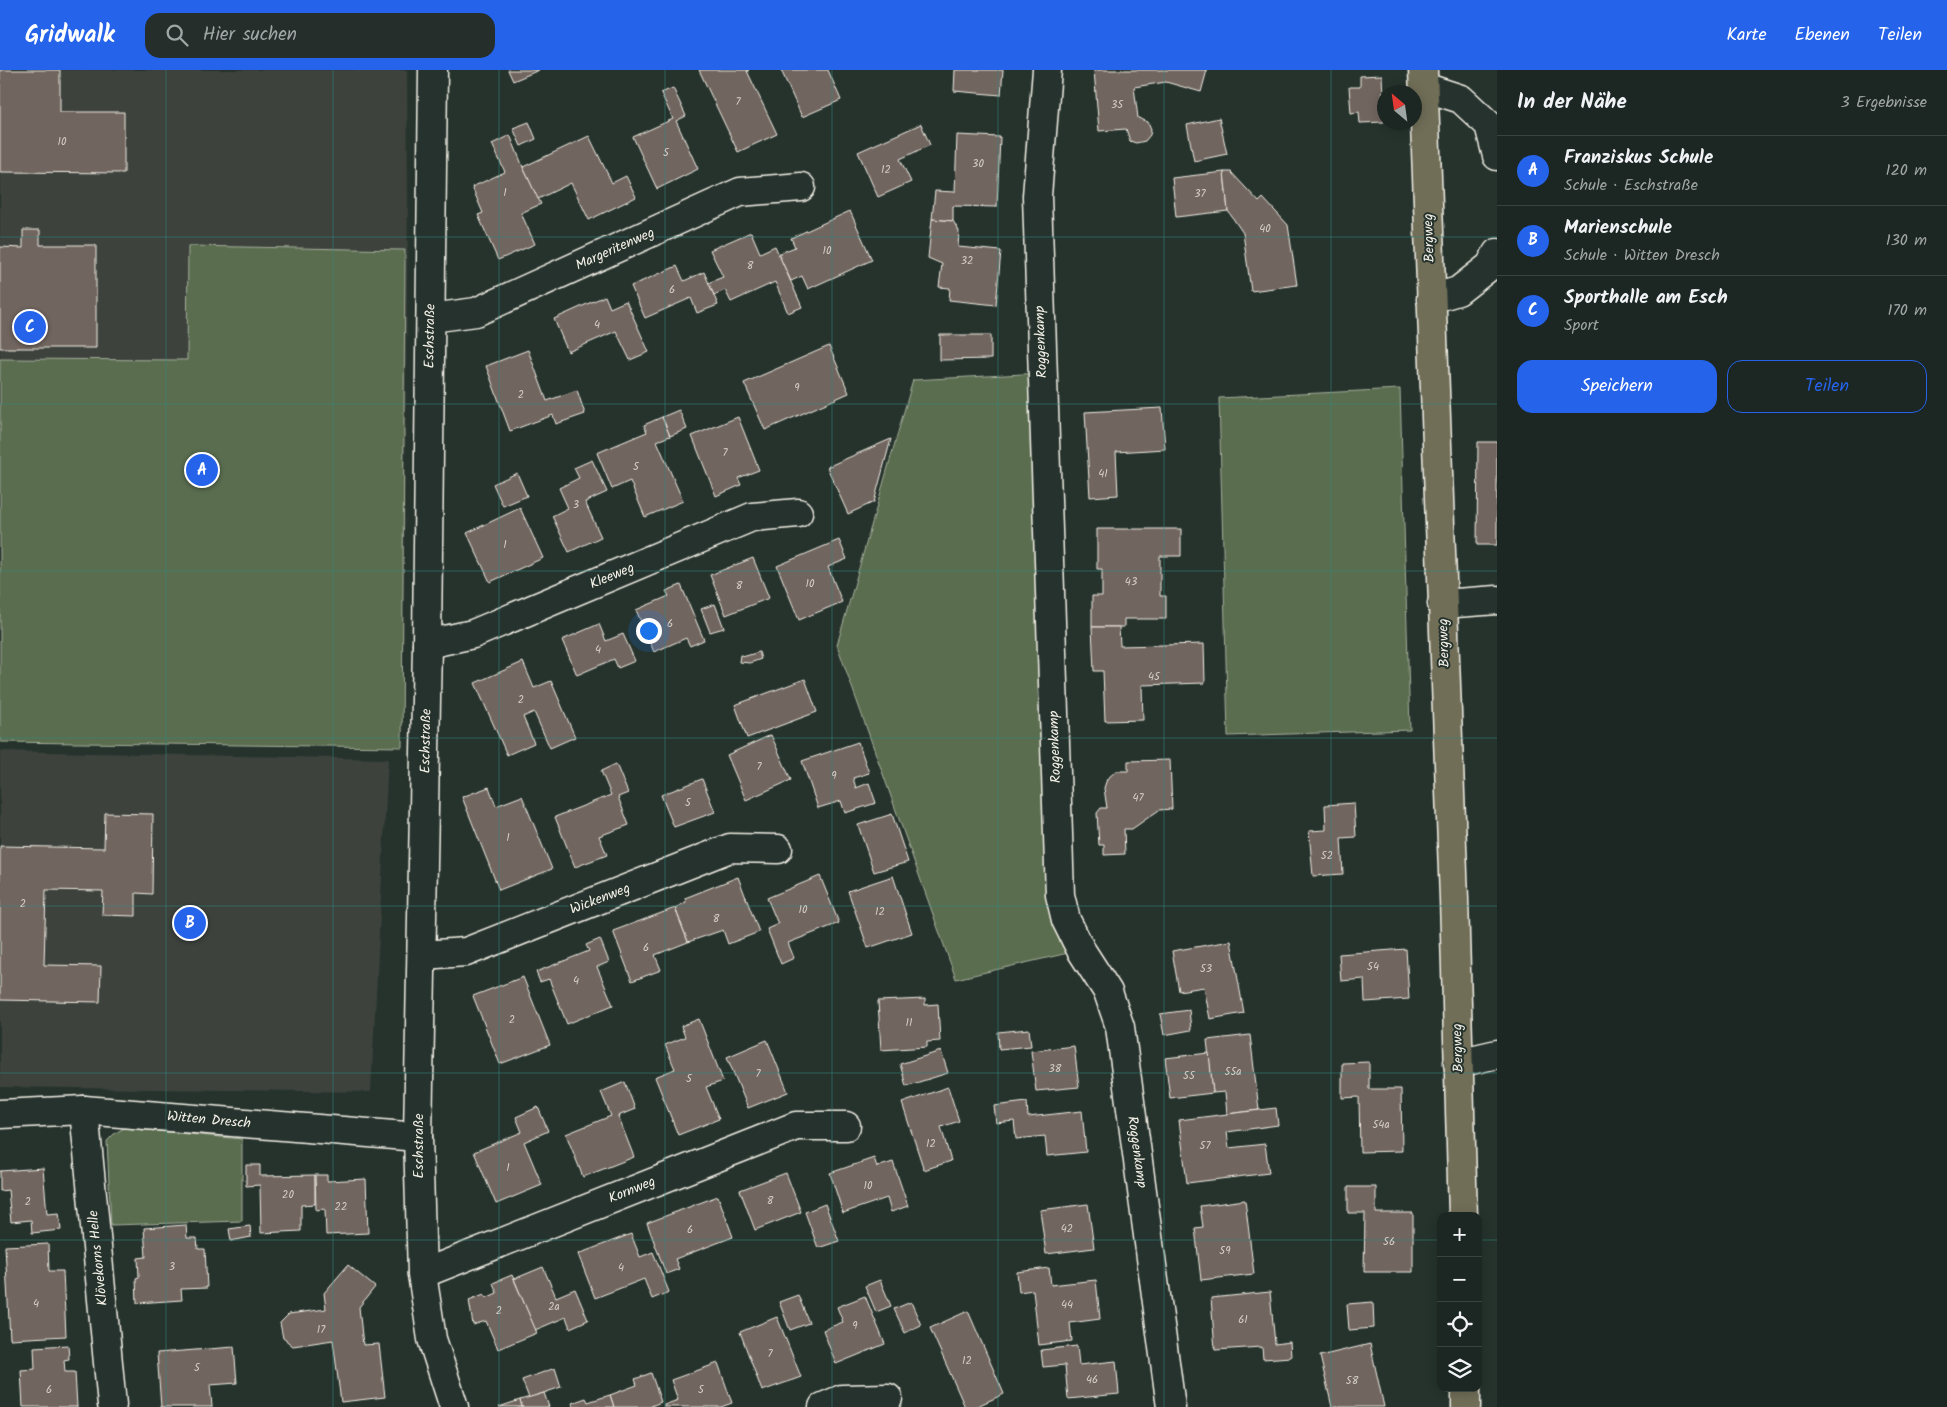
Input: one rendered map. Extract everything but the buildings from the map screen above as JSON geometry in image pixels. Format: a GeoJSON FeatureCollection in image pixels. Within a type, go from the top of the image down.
{"type":"FeatureCollection","features":[{"type":"Feature","properties":{"kind":"main road","name":"Bergweg"},"geometry":{"type":"LineString","coordinates":[[1423,78],[1463,1212]]}},
{"type":"Feature","properties":{"kind":"main road"},"geometry":{"type":"LineString","coordinates":[[1466,1392],[1466,1407]]}},
{"type":"Feature","properties":{"kind":"street","name":"Eschstraße"},"geometry":{"type":"LineString","coordinates":[[433,70],[427,644],[418,1137],[422,1274],[432,1338],[454,1407]]}},
{"type":"Feature","properties":{"kind":"street","name":"Roggenkamp"},"geometry":{"type":"LineString","coordinates":[[1047,70],[1037,196],[1060,895],[1066,920],[1081,950],[1108,992],[1120,1027],[1171,1407]]}},
{"type":"Feature","properties":{"kind":"street"},"geometry":{"type":"LineString","coordinates":[[1423,78],[1461,99],[1493,126],[1497,156]]}},
{"type":"Feature","properties":{"kind":"street","name":"Margeritenweg"},"geometry":{"type":"LineString","coordinates":[[431,318],[476,312],[740,192],[801,187]]}},
{"type":"Feature","properties":{"kind":"street"},"geometry":{"type":"LineString","coordinates":[[1431,299],[1458,291],[1495,262]]}},
{"type":"Feature","properties":{"kind":"street","name":"Kleeweg"},"geometry":{"type":"LineString","coordinates":[[427,644],[473,634],[752,517],[798,513]]}},
{"type":"Feature","properties":{"kind":"street"},"geometry":{"type":"LineString","coordinates":[[1442,604],[1497,600]]}},
{"type":"Feature","properties":{"kind":"street","name":"Wickenweg"},"geometry":{"type":"LineString","coordinates":[[422,955],[466,952],[730,848],[778,849]]}},
{"type":"Feature","properties":{"kind":"street"},"geometry":{"type":"LineString","coordinates":[[1458,1063],[1497,1054]]}},
{"type":"Feature","properties":{"kind":"street","name":"Witten Dresch"},"geometry":{"type":"LineString","coordinates":[[0,1114],[84,1110],[418,1137]]}},
{"type":"Feature","properties":{"kind":"street","name":"Klövekorns Helle"},"geometry":{"type":"LineString","coordinates":[[84,1110],[112,1405]]}},
{"type":"Feature","properties":{"kind":"street","name":"Kornweg"},"geometry":{"type":"LineString","coordinates":[[422,1274],[796,1126],[846,1126]]}},
{"type":"Feature","properties":{"kind":"street"},"geometry":{"type":"LineString","coordinates":[[822,1407],[842,1399],[888,1398]]}},
{"type":"Feature","properties":{"kind":"shaded area"},"geometry":{"type":"Polygon","coordinates":[[[0,70],[407,70],[408,197],[402,747],[0,742],[0,70]]]}},
{"type":"Feature","properties":{"kind":"shaded area"},"geometry":{"type":"Polygon","coordinates":[[[0,751],[388,759],[371,1092],[0,1087],[0,751]]]}},
{"type":"Feature","properties":{"kind":"green space"},"geometry":{"type":"Polygon","coordinates":[[[188,246],[405,250],[402,747],[0,742],[0,359],[187,360],[188,246]]]}},
{"type":"Feature","properties":{"kind":"green space"},"geometry":{"type":"Polygon","coordinates":[[[1042,373],[1060,895],[1081,950],[956,979],[837,645],[913,380],[1042,373]]]}},
{"type":"Feature","properties":{"kind":"green space"},"geometry":{"type":"Polygon","coordinates":[[[1400,389],[1410,730],[1228,736],[1219,398],[1400,389]]]}},
{"type":"Feature","properties":{"kind":"green space"},"geometry":{"type":"Polygon","coordinates":[[[124,1128],[242,1139],[242,1221],[111,1225],[107,1141],[124,1128]]]}},
{"type":"Feature","properties":{"kind":"place","name":"Sporthalle am Esch"},"geometry":{"type":"Point","coordinates":[30,327]}},
{"type":"Feature","properties":{"kind":"place","name":"Franziskus Schule"},"geometry":{"type":"Point","coordinates":[202,470]}},
{"type":"Feature","properties":{"kind":"place","name":"Marienschule"},"geometry":{"type":"Point","coordinates":[190,923]}}]}
